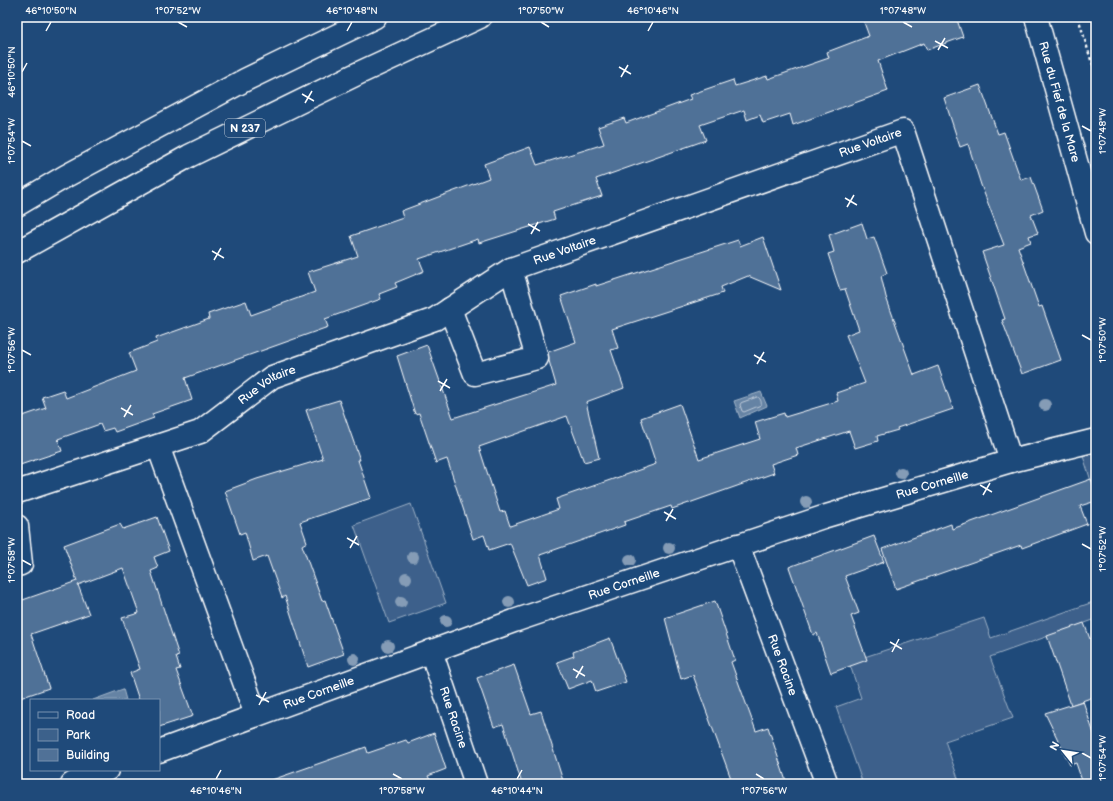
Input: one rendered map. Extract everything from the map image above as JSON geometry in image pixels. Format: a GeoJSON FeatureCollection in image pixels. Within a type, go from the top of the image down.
{"type":"FeatureCollection","features":[{"type":"Feature","properties":{"kind":"main road"},"geometry":{"type":"LineString","coordinates":[[17,205],[66,176],[245,80],[374,17]]}},
{"type":"Feature","properties":{"kind":"main road","name":"N 237"},"geometry":{"type":"LineString","coordinates":[[17,252],[189,156],[359,73],[480,17]]}},
{"type":"Feature","properties":{"kind":"main road","name":"Rue du Fief de la Mare"},"geometry":{"type":"LineString","coordinates":[[1036,17],[1096,232]]}},
{"type":"Feature","properties":{"kind":"main road","name":"Rue Voltaire"},"geometry":{"type":"LineString","coordinates":[[17,492],[200,432],[272,377],[435,319],[511,269],[903,131],[1011,461]]}},
{"type":"Feature","properties":{"kind":"main road"},"geometry":{"type":"LineString","coordinates":[[450,309],[475,374],[537,358],[511,269]]}},
{"type":"Feature","properties":{"kind":"main road","name":"Rue Corneille"},"geometry":{"type":"LineString","coordinates":[[160,751],[514,621],[738,545],[823,517],[1011,461],[1096,440]]}},
{"type":"Feature","properties":{"kind":"main road"},"geometry":{"type":"LineString","coordinates":[[158,446],[256,715]]}},
{"type":"Feature","properties":{"kind":"main road"},"geometry":{"type":"LineString","coordinates":[[17,526],[21,564],[17,565]]}},
{"type":"Feature","properties":{"kind":"main road","name":"Rue Racine"},"geometry":{"type":"LineString","coordinates":[[738,545],[827,784]]}},
{"type":"Feature","properties":{"kind":"main road","name":"Rue Racine"},"geometry":{"type":"LineString","coordinates":[[431,651],[476,784]]}},
{"type":"Feature","properties":{"kind":"main road"},"geometry":{"type":"LineString","coordinates":[[72,784],[105,771]]}},
{"type":"Feature","properties":{"kind":"path"},"geometry":{"type":"LineString","coordinates":[[1078,17],[1091,60],[1096,70]]}},
{"type":"Feature","properties":{"kind":"green space"},"geometry":{"type":"Polygon","coordinates":[[[1096,440],[1096,496],[1079,444],[1096,440]]]}},
{"type":"Feature","properties":{"kind":"green space"},"geometry":{"type":"Polygon","coordinates":[[[411,504],[446,603],[389,623],[354,525],[411,504]]]}},
{"type":"Feature","properties":{"kind":"green space"},"geometry":{"type":"Polygon","coordinates":[[[1096,601],[1096,619],[990,657],[1013,718],[945,741],[960,784],[863,784],[836,707],[861,698],[849,662],[984,618],[991,638],[1096,601]]]}},
{"type":"Feature","properties":{"kind":"water"},"geometry":{"type":"Polygon","coordinates":[[[761,392],[767,406],[740,418],[734,401],[761,392]]]}},
{"type":"Feature","properties":{"kind":"water"},"geometry":{"type":"Polygon","coordinates":[[[123,689],[126,699],[96,699],[123,689]]]}},
{"type":"Feature","properties":{"kind":"building"},"geometry":{"type":"Polygon","coordinates":[[[862,17],[956,17],[963,37],[927,50],[924,43],[878,61],[888,91],[793,125],[790,114],[763,123],[760,115],[747,120],[744,110],[700,125],[706,140],[596,179],[602,196],[553,212],[555,219],[479,243],[478,239],[419,259],[424,271],[395,283],[397,287],[379,294],[381,299],[325,319],[328,327],[185,378],[192,400],[152,414],[154,418],[115,432],[113,428],[103,431],[100,424],[58,439],[62,451],[17,466],[17,418],[46,408],[42,397],[63,390],[66,398],[136,371],[129,353],[157,342],[156,338],[209,319],[208,314],[246,301],[251,315],[315,292],[308,272],[358,256],[351,236],[403,218],[401,211],[489,178],[484,164],[530,147],[537,165],[604,144],[598,127],[624,118],[626,123],[691,99],[689,95],[733,80],[735,86],[767,76],[768,79],[829,58],[827,52],[869,36],[862,17]]]}},
{"type":"Feature","properties":{"kind":"building"},"geometry":{"type":"Polygon","coordinates":[[[980,85],[998,134],[1004,132],[1021,180],[1031,177],[1043,210],[1031,215],[1038,233],[1029,236],[1031,242],[1018,247],[1039,307],[1042,306],[1061,360],[1022,374],[1002,320],[1005,319],[982,252],[1004,245],[981,185],[968,144],[960,147],[944,98],[980,85]]]}},
{"type":"Feature","properties":{"kind":"building"},"geometry":{"type":"Polygon","coordinates":[[[862,223],[867,239],[874,237],[887,273],[881,276],[886,297],[914,375],[938,366],[953,409],[897,428],[898,430],[877,436],[878,441],[855,448],[849,431],[796,448],[798,455],[771,464],[774,473],[672,509],[671,506],[624,522],[625,525],[540,555],[547,578],[527,585],[510,543],[489,550],[484,535],[473,539],[447,459],[436,463],[419,413],[415,414],[397,356],[427,345],[453,418],[556,385],[548,352],[576,342],[561,296],[738,240],[740,246],[763,237],[781,290],[748,276],[721,287],[723,293],[612,329],[618,348],[611,350],[624,388],[586,402],[599,458],[584,462],[567,416],[479,447],[500,512],[505,511],[510,526],[559,509],[556,499],[656,464],[641,418],[680,404],[699,459],[760,439],[755,422],[784,413],[785,417],[838,401],[836,393],[865,383],[846,335],[859,330],[845,289],[840,290],[828,254],[834,252],[829,235],[862,223]]]}},
{"type":"Feature","properties":{"kind":"building"},"geometry":{"type":"Polygon","coordinates":[[[339,400],[360,460],[358,460],[371,498],[300,522],[307,542],[302,545],[322,601],[325,600],[344,654],[308,667],[285,596],[282,598],[267,556],[253,561],[245,532],[240,534],[225,491],[257,479],[323,459],[306,410],[339,400]]]}},
{"type":"Feature","properties":{"kind":"building"},"geometry":{"type":"Polygon","coordinates":[[[1091,479],[1096,492],[1096,501],[1080,506],[1087,524],[1022,548],[1021,545],[896,589],[882,549],[951,524],[952,529],[1091,479]]]}},
{"type":"Feature","properties":{"kind":"building"},"geometry":{"type":"Polygon","coordinates":[[[157,517],[169,551],[154,557],[158,568],[151,571],[179,656],[176,657],[180,669],[176,670],[193,716],[160,727],[160,699],[139,699],[130,673],[140,669],[122,618],[139,613],[123,568],[78,585],[89,614],[31,634],[49,688],[17,699],[17,602],[77,581],[64,545],[120,524],[123,529],[157,517]]]}},
{"type":"Feature","properties":{"kind":"building"},"geometry":{"type":"Polygon","coordinates":[[[874,536],[884,562],[845,576],[859,613],[851,616],[867,660],[831,673],[817,633],[813,635],[789,567],[874,536]]]}},
{"type":"Feature","properties":{"kind":"building"},"geometry":{"type":"Polygon","coordinates":[[[715,601],[735,660],[731,662],[756,731],[768,727],[787,784],[733,784],[693,675],[681,679],[665,618],[715,601]]]}},
{"type":"Feature","properties":{"kind":"building"},"geometry":{"type":"Polygon","coordinates":[[[1084,623],[1090,639],[1096,637],[1096,696],[1071,705],[1047,636],[1084,623]]]}},
{"type":"Feature","properties":{"kind":"building"},"geometry":{"type":"Polygon","coordinates":[[[610,638],[626,682],[596,692],[592,680],[568,689],[557,662],[574,656],[573,652],[610,638]]]}},
{"type":"Feature","properties":{"kind":"building"},"geometry":{"type":"Polygon","coordinates":[[[514,665],[531,714],[541,711],[564,784],[522,784],[503,724],[494,727],[477,678],[514,665]]]}},
{"type":"Feature","properties":{"kind":"building"},"geometry":{"type":"Polygon","coordinates":[[[1083,701],[1096,740],[1096,784],[1083,784],[1076,763],[1070,765],[1045,713],[1083,701]]]}},
{"type":"Feature","properties":{"kind":"building"},"geometry":{"type":"Polygon","coordinates":[[[434,733],[446,769],[428,776],[432,784],[270,784],[269,781],[366,747],[368,753],[406,740],[408,743],[434,733]]]}}]}
